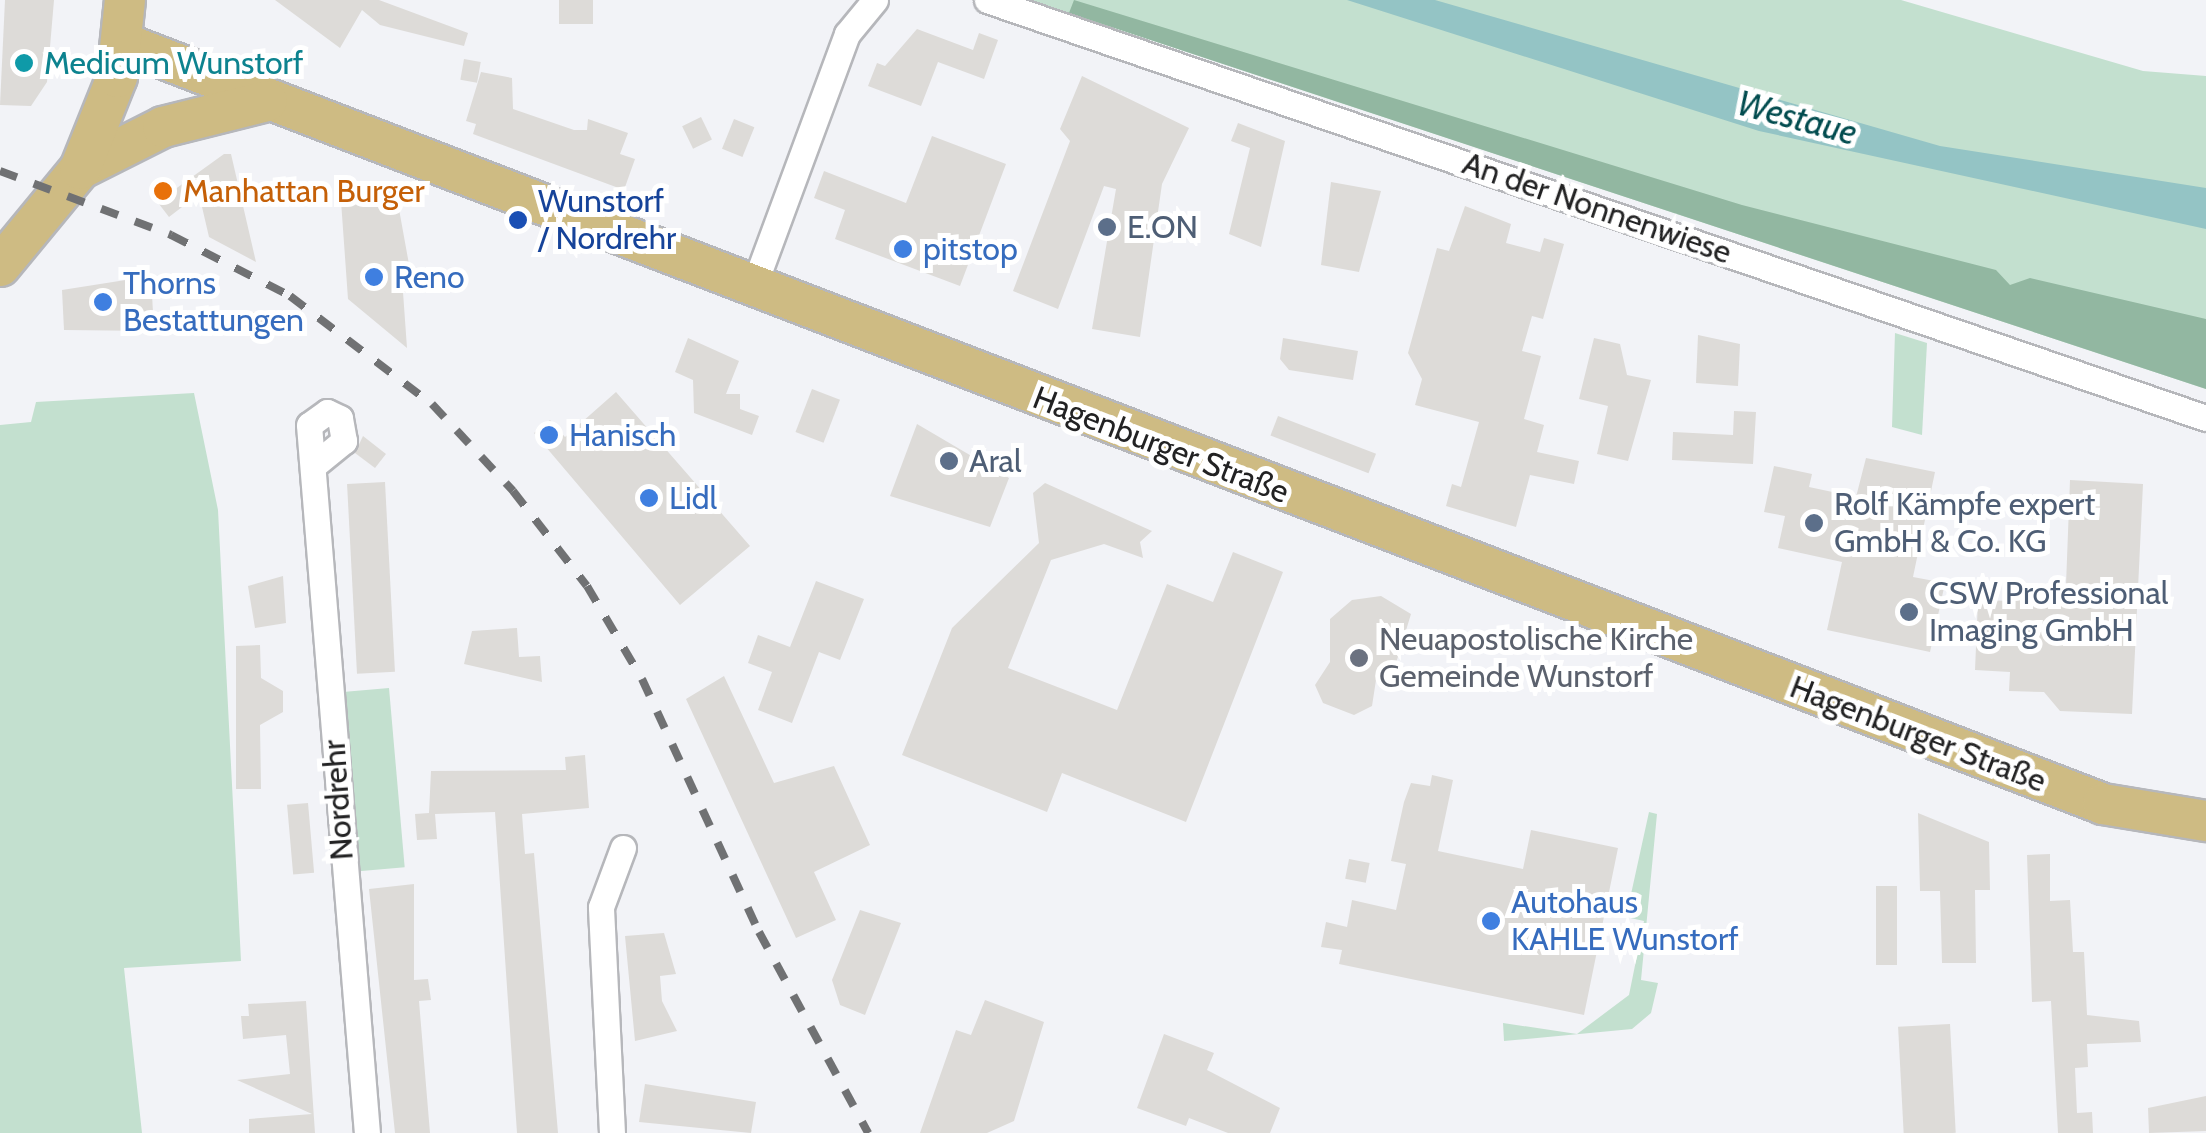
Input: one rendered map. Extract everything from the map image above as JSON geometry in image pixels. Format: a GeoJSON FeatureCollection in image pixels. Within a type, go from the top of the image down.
{"type":"FeatureCollection","features":[{"type":"Feature","properties":{"kind":"main road"},"geometry":{"type":"LineString","coordinates":[[0,266],[80,169],[123,43],[126,0]]}},
{"type":"Feature","properties":{"kind":"main road","name":"Hagenburger Straße"},"geometry":{"type":"LineString","coordinates":[[123,43],[2103,804],[2206,821]]}},
{"type":"Feature","properties":{"kind":"main road"},"geometry":{"type":"LineString","coordinates":[[80,169],[163,127],[270,100]]}},
{"type":"Feature","properties":{"kind":"street"},"geometry":{"type":"LineString","coordinates":[[753,288],[846,34],[875,0]]}},
{"type":"Feature","properties":{"kind":"street","name":"An der Nonnenwiese"},"geometry":{"type":"LineString","coordinates":[[987,0],[2206,418]]}},
{"type":"Feature","properties":{"kind":"street","name":"Nordrehr"},"geometry":{"type":"LineString","coordinates":[[313,466],[367,1133]]}},
{"type":"Feature","properties":{"kind":"street"},"geometry":{"type":"LineString","coordinates":[[612,1133],[602,907],[623,848]]}},
{"type":"Feature","properties":{"kind":"green space"},"geometry":{"type":"Polygon","coordinates":[[[1030,0],[1901,0],[2143,71],[2206,76],[2206,389],[1030,0]]]}},
{"type":"Feature","properties":{"kind":"green space"},"geometry":{"type":"Polygon","coordinates":[[[1074,0],[1742,205],[1996,270],[2010,285],[2030,278],[2206,319],[2206,389],[1069,13],[1074,0]]]}},
{"type":"Feature","properties":{"kind":"green space"},"geometry":{"type":"Polygon","coordinates":[[[1895,333],[1927,343],[1922,435],[1892,427],[1895,333]]]}},
{"type":"Feature","properties":{"kind":"green space"},"geometry":{"type":"Polygon","coordinates":[[[194,393],[218,510],[241,961],[124,968],[142,1133],[0,1133],[0,425],[31,422],[36,402],[194,393]]]}},
{"type":"Feature","properties":{"kind":"green space"},"geometry":{"type":"Polygon","coordinates":[[[389,688],[405,867],[353,872],[337,693],[389,688]]]}},
{"type":"Feature","properties":{"kind":"green space"},"geometry":{"type":"Polygon","coordinates":[[[1649,812],[1657,814],[1641,980],[1658,983],[1651,1013],[1632,1029],[1504,1041],[1503,1023],[1577,1034],[1629,995],[1644,921],[1626,917],[1649,812]]]}},
{"type":"Feature","properties":{"kind":"water","name":"Westaue"},"geometry":{"type":"Polygon","coordinates":[[[1347,0],[1435,0],[1940,146],[2206,188],[2206,229],[1759,131],[1347,0]]]}},
{"type":"Feature","properties":{"kind":"building","name":"Medicum Wunstorf"},"geometry":{"type":"Polygon","coordinates":[[[5,0],[54,0],[47,82],[31,106],[0,105],[5,0]]]}},
{"type":"Feature","properties":{"kind":"building"},"geometry":{"type":"Polygon","coordinates":[[[275,0],[379,0],[468,33],[464,46],[380,25],[362,10],[340,48],[275,0]]]}},
{"type":"Feature","properties":{"kind":"building"},"geometry":{"type":"Polygon","coordinates":[[[559,0],[593,0],[593,24],[559,24],[559,0]]]}},
{"type":"Feature","properties":{"kind":"building"},"geometry":{"type":"Polygon","coordinates":[[[917,29],[973,50],[979,33],[998,40],[984,79],[938,62],[921,106],[868,86],[877,63],[885,66],[917,29]]]}},
{"type":"Feature","properties":{"kind":"building"},"geometry":{"type":"Polygon","coordinates":[[[464,59],[481,62],[477,83],[460,80],[464,59]]]}},
{"type":"Feature","properties":{"kind":"building"},"geometry":{"type":"Polygon","coordinates":[[[481,72],[512,78],[513,109],[574,130],[587,130],[588,119],[628,133],[620,154],[635,159],[624,190],[473,134],[476,124],[466,121],[481,72]]]}},
{"type":"Feature","properties":{"kind":"building"},"geometry":{"type":"Polygon","coordinates":[[[1082,76],[1189,128],[1162,184],[1140,337],[1092,329],[1116,189],[1104,186],[1058,309],[1013,291],[1070,141],[1060,129],[1082,76]]]}},
{"type":"Feature","properties":{"kind":"building"},"geometry":{"type":"Polygon","coordinates":[[[701,117],[712,139],[693,149],[682,126],[701,117]]]}},
{"type":"Feature","properties":{"kind":"building"},"geometry":{"type":"Polygon","coordinates":[[[734,119],[754,127],[742,157],[722,149],[734,119]]]}},
{"type":"Feature","properties":{"kind":"building"},"geometry":{"type":"Polygon","coordinates":[[[1238,123],[1285,141],[1261,247],[1229,234],[1250,148],[1231,141],[1238,123]]]}},
{"type":"Feature","properties":{"kind":"building"},"geometry":{"type":"Polygon","coordinates":[[[932,136],[1006,164],[960,286],[835,239],[845,210],[814,198],[824,171],[906,203],[932,136]]]}},
{"type":"Feature","properties":{"kind":"building"},"geometry":{"type":"Polygon","coordinates":[[[224,154],[231,154],[256,262],[209,237],[199,194],[169,217],[149,191],[164,178],[174,190],[224,154]]]}},
{"type":"Feature","properties":{"kind":"building"},"geometry":{"type":"Polygon","coordinates":[[[1331,182],[1381,191],[1359,272],[1321,265],[1331,182]]]}},
{"type":"Feature","properties":{"kind":"building","name":"Reno"},"geometry":{"type":"Polygon","coordinates":[[[397,198],[414,292],[403,292],[407,348],[348,299],[341,201],[397,198]]]}},
{"type":"Feature","properties":{"kind":"building"},"geometry":{"type":"Polygon","coordinates":[[[1465,206],[1511,224],[1506,243],[1540,252],[1544,238],[1564,244],[1543,319],[1532,316],[1522,351],[1541,356],[1524,419],[1544,425],[1537,452],[1579,461],[1574,484],[1530,475],[1516,527],[1446,506],[1452,484],[1461,487],[1479,422],[1415,405],[1422,379],[1408,353],[1437,248],[1449,251],[1465,206]]]}},
{"type":"Feature","properties":{"kind":"building"},"geometry":{"type":"Polygon","coordinates":[[[151,276],[154,331],[64,330],[62,290],[151,276]]]}},
{"type":"Feature","properties":{"kind":"building"},"geometry":{"type":"Polygon","coordinates":[[[267,311],[269,333],[248,335],[246,313],[267,311]]]}},
{"type":"Feature","properties":{"kind":"building"},"geometry":{"type":"Polygon","coordinates":[[[1698,335],[1740,344],[1738,386],[1696,383],[1698,335]]]}},
{"type":"Feature","properties":{"kind":"building"},"geometry":{"type":"Polygon","coordinates":[[[688,338],[739,361],[726,394],[740,394],[740,409],[759,416],[752,435],[694,413],[693,380],[675,372],[688,338]]]}},
{"type":"Feature","properties":{"kind":"building"},"geometry":{"type":"Polygon","coordinates":[[[1283,338],[1358,351],[1353,380],[1289,370],[1280,359],[1283,338]]]}},
{"type":"Feature","properties":{"kind":"building"},"geometry":{"type":"Polygon","coordinates":[[[1594,338],[1620,344],[1627,375],[1651,380],[1628,461],[1597,454],[1608,406],[1579,399],[1594,338]]]}},
{"type":"Feature","properties":{"kind":"building"},"geometry":{"type":"Polygon","coordinates":[[[812,389],[840,400],[824,443],[796,432],[812,389]]]}},
{"type":"Feature","properties":{"kind":"building","name":"Lidl"},"geometry":{"type":"Polygon","coordinates":[[[616,392],[750,546],[680,605],[534,433],[550,420],[565,437],[616,392]]]}},
{"type":"Feature","properties":{"kind":"building"},"geometry":{"type":"Polygon","coordinates":[[[1734,411],[1756,412],[1753,464],[1672,460],[1673,432],[1733,435],[1734,411]]]}},
{"type":"Feature","properties":{"kind":"building"},"geometry":{"type":"Polygon","coordinates":[[[1278,416],[1376,454],[1369,473],[1270,436],[1278,416]]]}},
{"type":"Feature","properties":{"kind":"building"},"geometry":{"type":"Polygon","coordinates":[[[917,424],[1009,478],[990,527],[890,496],[917,424]]]}},
{"type":"Feature","properties":{"kind":"building"},"geometry":{"type":"Polygon","coordinates":[[[363,436],[386,454],[375,468],[355,453],[363,436]]]}},
{"type":"Feature","properties":{"kind":"building"},"geometry":{"type":"Polygon","coordinates":[[[1866,458],[1935,472],[1913,577],[1945,583],[1930,652],[1827,630],[1842,562],[1778,548],[1785,516],[1764,512],[1774,466],[1812,474],[1809,487],[1856,497],[1866,458]]]}},
{"type":"Feature","properties":{"kind":"building"},"geometry":{"type":"Polygon","coordinates":[[[2070,480],[2143,484],[2132,714],[2060,711],[2044,692],[2009,691],[2010,672],[1975,670],[1978,600],[2013,601],[2014,583],[2066,585],[2070,480]]]}},
{"type":"Feature","properties":{"kind":"building"},"geometry":{"type":"Polygon","coordinates":[[[385,482],[395,672],[357,674],[347,484],[385,482]]]}},
{"type":"Feature","properties":{"kind":"building"},"geometry":{"type":"Polygon","coordinates":[[[1045,483],[1152,531],[1140,542],[1143,558],[1104,544],[1051,560],[1008,668],[1117,710],[1167,584],[1213,602],[1233,552],[1283,572],[1186,822],[1062,773],[1047,812],[902,755],[952,628],[1039,543],[1033,493],[1045,483]]]}},
{"type":"Feature","properties":{"kind":"building"},"geometry":{"type":"Polygon","coordinates":[[[283,576],[286,623],[255,628],[248,586],[283,576]]]}},
{"type":"Feature","properties":{"kind":"building"},"geometry":{"type":"Polygon","coordinates":[[[816,581],[864,599],[840,660],[819,652],[792,723],[758,710],[772,672],[748,663],[758,635],[790,647],[816,581]]]}},
{"type":"Feature","properties":{"kind":"building","name":"Neuapostolische Kirche Gemeinde Wunstorf"},"geometry":{"type":"Polygon","coordinates":[[[1381,596],[1411,614],[1393,673],[1376,680],[1372,706],[1354,715],[1323,703],[1315,685],[1330,662],[1330,619],[1352,600],[1381,596]]]}},
{"type":"Feature","properties":{"kind":"building"},"geometry":{"type":"Polygon","coordinates":[[[517,628],[519,657],[540,656],[542,682],[464,664],[472,631],[517,628]]]}},
{"type":"Feature","properties":{"kind":"building"},"geometry":{"type":"Polygon","coordinates":[[[260,645],[261,678],[283,691],[283,712],[260,725],[261,789],[236,789],[236,646],[260,645]]]}},
{"type":"Feature","properties":{"kind":"building"},"geometry":{"type":"Polygon","coordinates":[[[724,676],[774,783],[834,766],[870,845],[814,872],[836,920],[796,938],[686,699],[724,676]]]}},
{"type":"Feature","properties":{"kind":"building"},"geometry":{"type":"Polygon","coordinates":[[[585,755],[589,808],[522,814],[525,854],[534,853],[558,1133],[517,1133],[495,812],[435,814],[437,839],[417,840],[415,814],[429,813],[431,771],[566,770],[565,757],[585,755]]]}},
{"type":"Feature","properties":{"kind":"building"},"geometry":{"type":"Polygon","coordinates":[[[1432,775],[1453,780],[1438,851],[1523,869],[1531,830],[1618,848],[1584,1015],[1339,964],[1342,950],[1321,947],[1326,922],[1347,927],[1352,900],[1396,910],[1406,864],[1391,861],[1404,802],[1411,783],[1430,786],[1432,775]]]}},
{"type":"Feature","properties":{"kind":"building"},"geometry":{"type":"Polygon","coordinates":[[[308,803],[314,873],[293,875],[287,805],[308,803]]]}},
{"type":"Feature","properties":{"kind":"building"},"geometry":{"type":"Polygon","coordinates":[[[1918,813],[1989,842],[1990,890],[1975,890],[1976,963],[1942,963],[1940,891],[1920,891],[1918,813]]]}},
{"type":"Feature","properties":{"kind":"building"},"geometry":{"type":"Polygon","coordinates":[[[2050,854],[2050,901],[2070,900],[2073,952],[2084,952],[2087,1015],[2139,1021],[2141,1042],[2087,1044],[2088,1067],[2075,1068],[2077,1113],[2092,1112],[2093,1133],[2058,1133],[2051,1001],[2032,1002],[2027,855],[2050,854]]]}},
{"type":"Feature","properties":{"kind":"building"},"geometry":{"type":"Polygon","coordinates":[[[1349,859],[1370,863],[1366,883],[1345,879],[1349,859]]]}},
{"type":"Feature","properties":{"kind":"building"},"geometry":{"type":"Polygon","coordinates":[[[414,884],[414,980],[428,979],[431,1000],[419,1001],[430,1133],[395,1133],[369,889],[414,884]]]}},
{"type":"Feature","properties":{"kind":"building"},"geometry":{"type":"Polygon","coordinates":[[[1876,886],[1897,886],[1897,965],[1876,965],[1876,886]]]}},
{"type":"Feature","properties":{"kind":"building"},"geometry":{"type":"Polygon","coordinates":[[[860,910],[901,923],[865,1015],[840,1005],[832,980],[860,910]]]}},
{"type":"Feature","properties":{"kind":"building"},"geometry":{"type":"Polygon","coordinates":[[[664,933],[676,974],[660,976],[662,1001],[677,1031],[635,1041],[625,936],[664,933]]]}},
{"type":"Feature","properties":{"kind":"building"},"geometry":{"type":"Polygon","coordinates":[[[985,1000],[1044,1022],[1014,1121],[987,1133],[920,1133],[956,1030],[971,1035],[985,1000]]]}},
{"type":"Feature","properties":{"kind":"building"},"geometry":{"type":"Polygon","coordinates":[[[306,1001],[315,1133],[249,1133],[249,1119],[312,1114],[237,1080],[290,1074],[286,1035],[243,1039],[241,1016],[249,1016],[248,1004],[306,1001]]]}},
{"type":"Feature","properties":{"kind":"building"},"geometry":{"type":"Polygon","coordinates":[[[1950,1024],[1956,1133],[1904,1133],[1898,1027],[1950,1024]]]}},
{"type":"Feature","properties":{"kind":"building"},"geometry":{"type":"Polygon","coordinates":[[[1164,1034],[1214,1053],[1207,1070],[1280,1108],[1270,1133],[1228,1133],[1189,1118],[1186,1126],[1137,1108],[1164,1034]]]}},
{"type":"Feature","properties":{"kind":"building"},"geometry":{"type":"Polygon","coordinates":[[[645,1084],[756,1102],[751,1133],[639,1122],[645,1084]]]}},
{"type":"Feature","properties":{"kind":"building"},"geometry":{"type":"Polygon","coordinates":[[[2206,1096],[2206,1131],[2149,1133],[2148,1108],[2206,1096]]]}},
{"type":"Feature","properties":{"kind":"railway"},"geometry":{"type":"LineString","coordinates":[[0,171],[171,235],[290,296],[432,404],[513,491],[587,586],[642,679],[759,932],[868,1133]]}},
{"type":"Feature","properties":{"kind":"place","name":"Medicum Wunstorf"},"geometry":{"type":"Point","coordinates":[24,63]}},
{"type":"Feature","properties":{"kind":"place","name":"Manhattan Burger"},"geometry":{"type":"Point","coordinates":[163,191]}},
{"type":"Feature","properties":{"kind":"place","name":"Wunstorf / Nordrehr"},"geometry":{"type":"Point","coordinates":[518,220]}},
{"type":"Feature","properties":{"kind":"place","name":"E.ON"},"geometry":{"type":"Point","coordinates":[1107,227]}},
{"type":"Feature","properties":{"kind":"place","name":"pitstop"},"geometry":{"type":"Point","coordinates":[903,249]}},
{"type":"Feature","properties":{"kind":"place","name":"Reno"},"geometry":{"type":"Point","coordinates":[374,277]}},
{"type":"Feature","properties":{"kind":"place","name":"Thorns Bestattungen"},"geometry":{"type":"Point","coordinates":[103,302]}},
{"type":"Feature","properties":{"kind":"place","name":"Hanisch"},"geometry":{"type":"Point","coordinates":[549,435]}},
{"type":"Feature","properties":{"kind":"place","name":"Aral"},"geometry":{"type":"Point","coordinates":[949,461]}},
{"type":"Feature","properties":{"kind":"place","name":"Lidl"},"geometry":{"type":"Point","coordinates":[649,498]}},
{"type":"Feature","properties":{"kind":"place","name":"Rolf Kämpfe expert GmbH & Co. KG"},"geometry":{"type":"Point","coordinates":[1814,523]}},
{"type":"Feature","properties":{"kind":"place","name":"CSW Professional Imaging GmbH"},"geometry":{"type":"Point","coordinates":[1909,612]}},
{"type":"Feature","properties":{"kind":"place","name":"Neuapostolische Kirche Gemeinde Wunstorf"},"geometry":{"type":"Point","coordinates":[1359,658]}},
{"type":"Feature","properties":{"kind":"place","name":"Autohaus KAHLE Wunstorf"},"geometry":{"type":"Point","coordinates":[1491,921]}}]}
